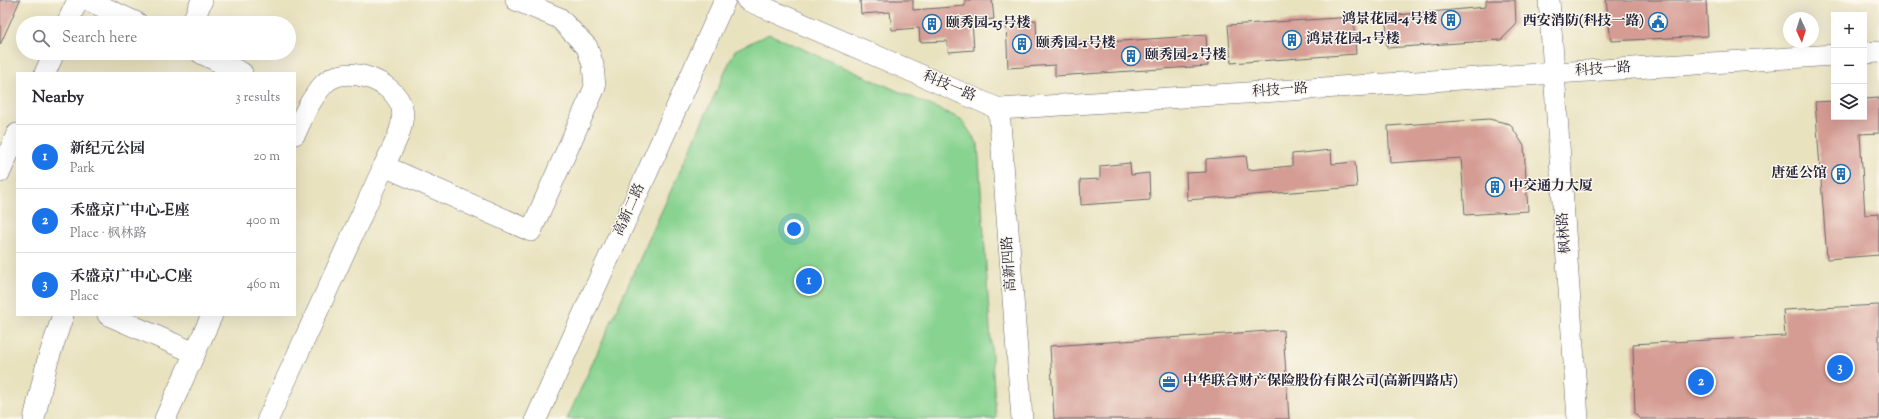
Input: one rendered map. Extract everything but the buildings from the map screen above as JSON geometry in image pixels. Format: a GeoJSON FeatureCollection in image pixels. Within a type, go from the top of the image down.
{"type":"FeatureCollection","features":[{"type":"Feature","properties":{"kind":"street"},"geometry":{"type":"LineString","coordinates":[[70,16],[78,0]]}},
{"type":"Feature","properties":{"kind":"street"},"geometry":{"type":"LineString","coordinates":[[88,0],[122,16]]}},
{"type":"Feature","properties":{"kind":"street"},"geometry":{"type":"LineString","coordinates":[[195,16],[202,0]]}},
{"type":"Feature","properties":{"kind":"street"},"geometry":{"type":"LineString","coordinates":[[384,166],[531,232],[595,87],[593,65],[587,47],[559,18],[516,0]]}},
{"type":"Feature","properties":{"kind":"street","name":"高新二路"},"geometry":{"type":"LineString","coordinates":[[536,419],[725,0]]}},
{"type":"Feature","properties":{"kind":"street","name":"高新二路"},"geometry":{"type":"LineString","coordinates":[[552,419],[741,0]]}},
{"type":"Feature","properties":{"kind":"street","name":"科技一路"},"geometry":{"type":"LineString","coordinates":[[747,0],[1000,109],[1831,55]]}},
{"type":"Feature","properties":{"kind":"street","name":"枫林路"},"geometry":{"type":"LineString","coordinates":[[1549,0],[1578,419]]}},
{"type":"Feature","properties":{"kind":"street"},"geometry":{"type":"LineString","coordinates":[[1867,53],[1879,52]]}},
{"type":"Feature","properties":{"kind":"street"},"geometry":{"type":"LineString","coordinates":[[45,72],[51,60]]}},
{"type":"Feature","properties":{"kind":"street"},"geometry":{"type":"LineString","coordinates":[[215,60],[240,72]]}},
{"type":"Feature","properties":{"kind":"street"},"geometry":{"type":"LineString","coordinates":[[268,419],[384,166],[401,126],[402,108],[393,92],[375,79],[347,73],[325,82],[302,102],[296,129]]}},
{"type":"Feature","properties":{"kind":"street","name":"高新四路"},"geometry":{"type":"LineString","coordinates":[[1000,109],[1022,419]]}},
{"type":"Feature","properties":{"kind":"street"},"geometry":{"type":"LineString","coordinates":[[0,172],[16,136]]}},
{"type":"Feature","properties":{"kind":"street"},"geometry":{"type":"LineString","coordinates":[[34,419],[47,363],[63,316]]}},
{"type":"Feature","properties":{"kind":"street"},"geometry":{"type":"LineString","coordinates":[[110,316],[195,353]]}},
{"type":"Feature","properties":{"kind":"street"},"geometry":{"type":"LineString","coordinates":[[165,419],[212,316]]}},
{"type":"Feature","properties":{"kind":"green space"},"geometry":{"type":"Polygon","coordinates":[[[769,34],[961,119],[978,144],[996,419],[567,419],[735,50],[769,34]]]}},
{"type":"Feature","properties":{"kind":"place","name":"鸿景花园-4号楼"},"geometry":{"type":"Point","coordinates":[1451,20]}},
{"type":"Feature","properties":{"kind":"place","name":"西安消防(科技一路)"},"geometry":{"type":"Point","coordinates":[1658,22]}},
{"type":"Feature","properties":{"kind":"place","name":"颐秀园-15号楼"},"geometry":{"type":"Point","coordinates":[932,24]}},
{"type":"Feature","properties":{"kind":"place","name":"鸿景花园-1号楼"},"geometry":{"type":"Point","coordinates":[1292,40]}},
{"type":"Feature","properties":{"kind":"place","name":"颐秀园-1号楼"},"geometry":{"type":"Point","coordinates":[1022,44]}},
{"type":"Feature","properties":{"kind":"place","name":"颐秀园-2号楼"},"geometry":{"type":"Point","coordinates":[1131,56]}},
{"type":"Feature","properties":{"kind":"place","name":"唐延公馆"},"geometry":{"type":"Point","coordinates":[1841,174]}},
{"type":"Feature","properties":{"kind":"place","name":"中交通力大厦"},"geometry":{"type":"Point","coordinates":[1495,187]}},
{"type":"Feature","properties":{"kind":"place","name":"新纪元公园"},"geometry":{"type":"Point","coordinates":[809,281]}},
{"type":"Feature","properties":{"kind":"place","name":"禾盛京广中心-C座"},"geometry":{"type":"Point","coordinates":[1840,368]}},
{"type":"Feature","properties":{"kind":"place","name":"中华联合财产保险股份有限公司(高新四路店)"},"geometry":{"type":"Point","coordinates":[1169,382]}},
{"type":"Feature","properties":{"kind":"place","name":"禾盛京广中心-E座"},"geometry":{"type":"Point","coordinates":[1701,382]}}]}
